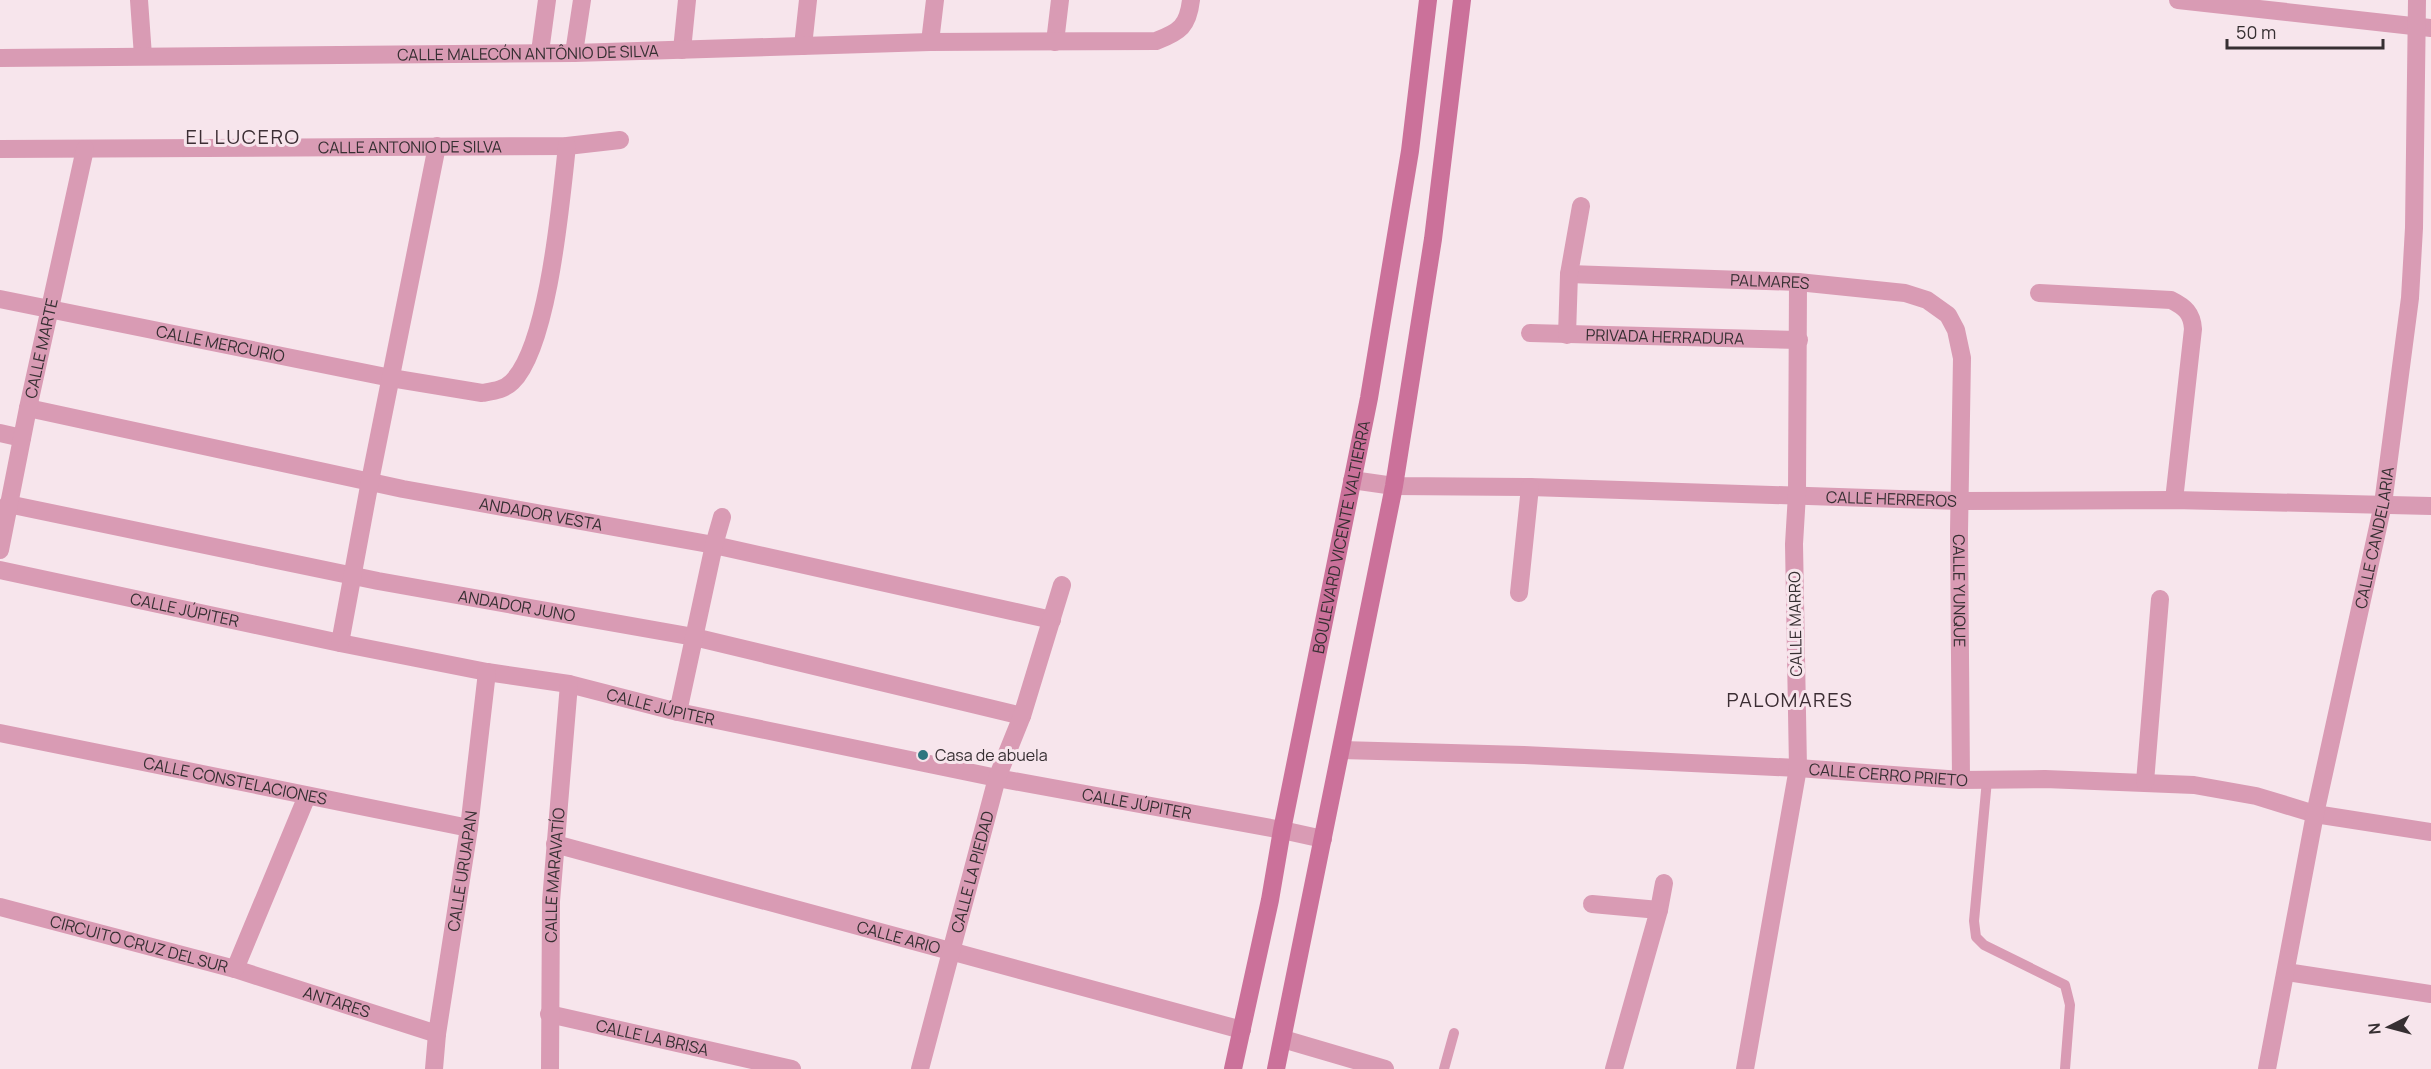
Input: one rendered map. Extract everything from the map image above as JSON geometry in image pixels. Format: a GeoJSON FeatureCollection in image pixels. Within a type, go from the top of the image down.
{"type":"FeatureCollection","features":[{"type":"Feature","properties":{"kind":"main road","name":"BOULEVARD VICENTE VALTIERRA"},"geometry":{"type":"LineString","coordinates":[[1233,1069],[1270,900],[1369,398],[1410,151],[1428,0]]}},
{"type":"Feature","properties":{"kind":"main road"},"geometry":{"type":"LineString","coordinates":[[1276,1069],[1394,486],[1433,239],[1462,0]]}},
{"type":"Feature","properties":{"kind":"street"},"geometry":{"type":"LineString","coordinates":[[139,0],[143,56]]}},
{"type":"Feature","properties":{"kind":"street"},"geometry":{"type":"LineString","coordinates":[[540,52],[547,0]]}},
{"type":"Feature","properties":{"kind":"street"},"geometry":{"type":"LineString","coordinates":[[574,52],[582,0]]}},
{"type":"Feature","properties":{"kind":"street"},"geometry":{"type":"LineString","coordinates":[[682,50],[687,0]]}},
{"type":"Feature","properties":{"kind":"street"},"geometry":{"type":"LineString","coordinates":[[803,46],[808,0]]}},
{"type":"Feature","properties":{"kind":"street"},"geometry":{"type":"LineString","coordinates":[[930,42],[935,0]]}},
{"type":"Feature","properties":{"kind":"street"},"geometry":{"type":"LineString","coordinates":[[1055,42],[1060,0]]}},
{"type":"Feature","properties":{"kind":"street","name":"CALLE MALECÓN ANTÔNIO DE SILVA"},"geometry":{"type":"LineString","coordinates":[[0,58],[574,52],[930,42],[1156,41],[1173,35],[1183,27],[1191,0]]}},
{"type":"Feature","properties":{"kind":"street"},"geometry":{"type":"LineString","coordinates":[[2178,0],[2424,27]]}},
{"type":"Feature","properties":{"kind":"street","name":"CALLE CANDELARIA"},"geometry":{"type":"LineString","coordinates":[[2267,1069],[2314,814],[2383,504],[2410,286],[2414,228],[2424,27],[2417,0]]}},
{"type":"Feature","properties":{"kind":"street","name":"CALLE ANTONIO DE SILVA"},"geometry":{"type":"LineString","coordinates":[[0,149],[567,146],[620,140]]}},
{"type":"Feature","properties":{"kind":"street"},"geometry":{"type":"LineString","coordinates":[[340,643],[437,146]]}},
{"type":"Feature","properties":{"kind":"street","name":"CALLE MERCURIO"},"geometry":{"type":"LineString","coordinates":[[0,299],[391,378],[482,393],[495,391],[506,387],[514,380],[530,350],[545,298],[555,244],[567,146]]}},
{"type":"Feature","properties":{"kind":"street","name":"CALLE MARTE"},"geometry":{"type":"LineString","coordinates":[[0,550],[28,408],[85,149]]}},
{"type":"Feature","properties":{"kind":"street"},"geometry":{"type":"LineString","coordinates":[[1567,335],[1569,274],[1581,206]]}},
{"type":"Feature","properties":{"kind":"street","name":"PALMARES"},"geometry":{"type":"LineString","coordinates":[[1569,274],[1798,282],[1918,296],[1941,308],[1948,315],[1956,330]]}},
{"type":"Feature","properties":{"kind":"street","name":"CALLE MARRO"},"geometry":{"type":"LineString","coordinates":[[1745,1069],[1798,768],[1794,544],[1797,494],[1798,282]]}},
{"type":"Feature","properties":{"kind":"street"},"geometry":{"type":"LineString","coordinates":[[2038,293],[2171,300],[2187,310],[2193,329],[2166,500]]}},
{"type":"Feature","properties":{"kind":"street","name":"CALLE YUNQUE"},"geometry":{"type":"LineString","coordinates":[[1956,330],[1962,358],[1961,780]]}},
{"type":"Feature","properties":{"kind":"street","name":"PRIVADA HERRADURA"},"geometry":{"type":"LineString","coordinates":[[1530,333],[1799,340]]}},
{"type":"Feature","properties":{"kind":"street","name":"ANDADOR VESTA"},"geometry":{"type":"LineString","coordinates":[[28,408],[403,489],[714,545],[1052,620]]}},
{"type":"Feature","properties":{"kind":"street"},"geometry":{"type":"LineString","coordinates":[[0,433],[22,438]]}},
{"type":"Feature","properties":{"kind":"street","name":"CALLE HERREROS"},"geometry":{"type":"LineString","coordinates":[[1352,480],[1394,486],[1797,494],[1960,501],[2166,500],[2431,506]]}},
{"type":"Feature","properties":{"kind":"street"},"geometry":{"type":"LineString","coordinates":[[1519,593],[1530,487]]}},
{"type":"Feature","properties":{"kind":"street","name":"ANDADOR JUNO"},"geometry":{"type":"LineString","coordinates":[[9,504],[353,575],[694,637],[1022,716]]}},
{"type":"Feature","properties":{"kind":"street"},"geometry":{"type":"LineString","coordinates":[[678,712],[722,517]]}},
{"type":"Feature","properties":{"kind":"street","name":"CALLE JÚPITER"},"geometry":{"type":"LineString","coordinates":[[0,570],[340,643],[487,672],[569,684],[678,712],[997,778],[1323,839]]}},
{"type":"Feature","properties":{"kind":"street","name":"CALLE LA PIEDAD"},"geometry":{"type":"LineString","coordinates":[[920,1069],[997,778],[1022,716],[1062,585]]}},
{"type":"Feature","properties":{"kind":"street"},"geometry":{"type":"LineString","coordinates":[[2145,782],[2160,599]]}},
{"type":"Feature","properties":{"kind":"street","name":"CALLE URUAPAN"},"geometry":{"type":"LineString","coordinates":[[434,1069],[437,1034],[469,828],[487,672]]}},
{"type":"Feature","properties":{"kind":"street","name":"CALLE MARAVATÍO"},"geometry":{"type":"LineString","coordinates":[[550,1069],[549,1014],[555,844],[569,684]]}},
{"type":"Feature","properties":{"kind":"street","name":"CALLE CONSTELACIONES"},"geometry":{"type":"LineString","coordinates":[[0,733],[469,828]]}},
{"type":"Feature","properties":{"kind":"street","name":"CALLE CERRO PRIETO"},"geometry":{"type":"LineString","coordinates":[[1341,750],[1536,755],[1798,768],[1961,780],[2145,782],[2194,785],[2256,796],[2314,814],[2431,832]]}},
{"type":"Feature","properties":{"kind":"street","name":"CIRCUITO CRUZ DEL SUR"},"geometry":{"type":"LineString","coordinates":[[0,907],[235,969],[307,796]]}},
{"type":"Feature","properties":{"kind":"street","name":"CALLE ARIO"},"geometry":{"type":"LineString","coordinates":[[555,844],[1242,1030]]}},
{"type":"Feature","properties":{"kind":"street"},"geometry":{"type":"LineString","coordinates":[[1614,1069],[1659,910],[1664,883]]}},
{"type":"Feature","properties":{"kind":"street"},"geometry":{"type":"LineString","coordinates":[[1592,904],[1659,910]]}},
{"type":"Feature","properties":{"kind":"street","name":"ANTARES"},"geometry":{"type":"LineString","coordinates":[[235,969],[437,1034]]}},
{"type":"Feature","properties":{"kind":"street"},"geometry":{"type":"LineString","coordinates":[[2286,972],[2431,994]]}},
{"type":"Feature","properties":{"kind":"street","name":"CALLE LA BRISA"},"geometry":{"type":"LineString","coordinates":[[549,1014],[792,1069]]}},
{"type":"Feature","properties":{"kind":"street"},"geometry":{"type":"LineString","coordinates":[[1283,1039],[1385,1069]]}},
{"type":"Feature","properties":{"kind":"lane"},"geometry":{"type":"LineString","coordinates":[[1987,780],[1974,921],[1976,937],[1984,945],[2065,985],[2070,1005],[2066,1069]]}},
{"type":"Feature","properties":{"kind":"lane"},"geometry":{"type":"LineString","coordinates":[[1444,1069],[1454,1033]]}},
{"type":"Feature","properties":{"kind":"place","name":"Casa de abuela"},"geometry":{"type":"Point","coordinates":[923,755]}},
{"type":"Feature","properties":{"kind":"district","name":"EL LUCERO"},"geometry":{"type":"Point","coordinates":[243,137]}},
{"type":"Feature","properties":{"kind":"district","name":"PALOMARES"},"geometry":{"type":"Point","coordinates":[1790,700]}}]}
